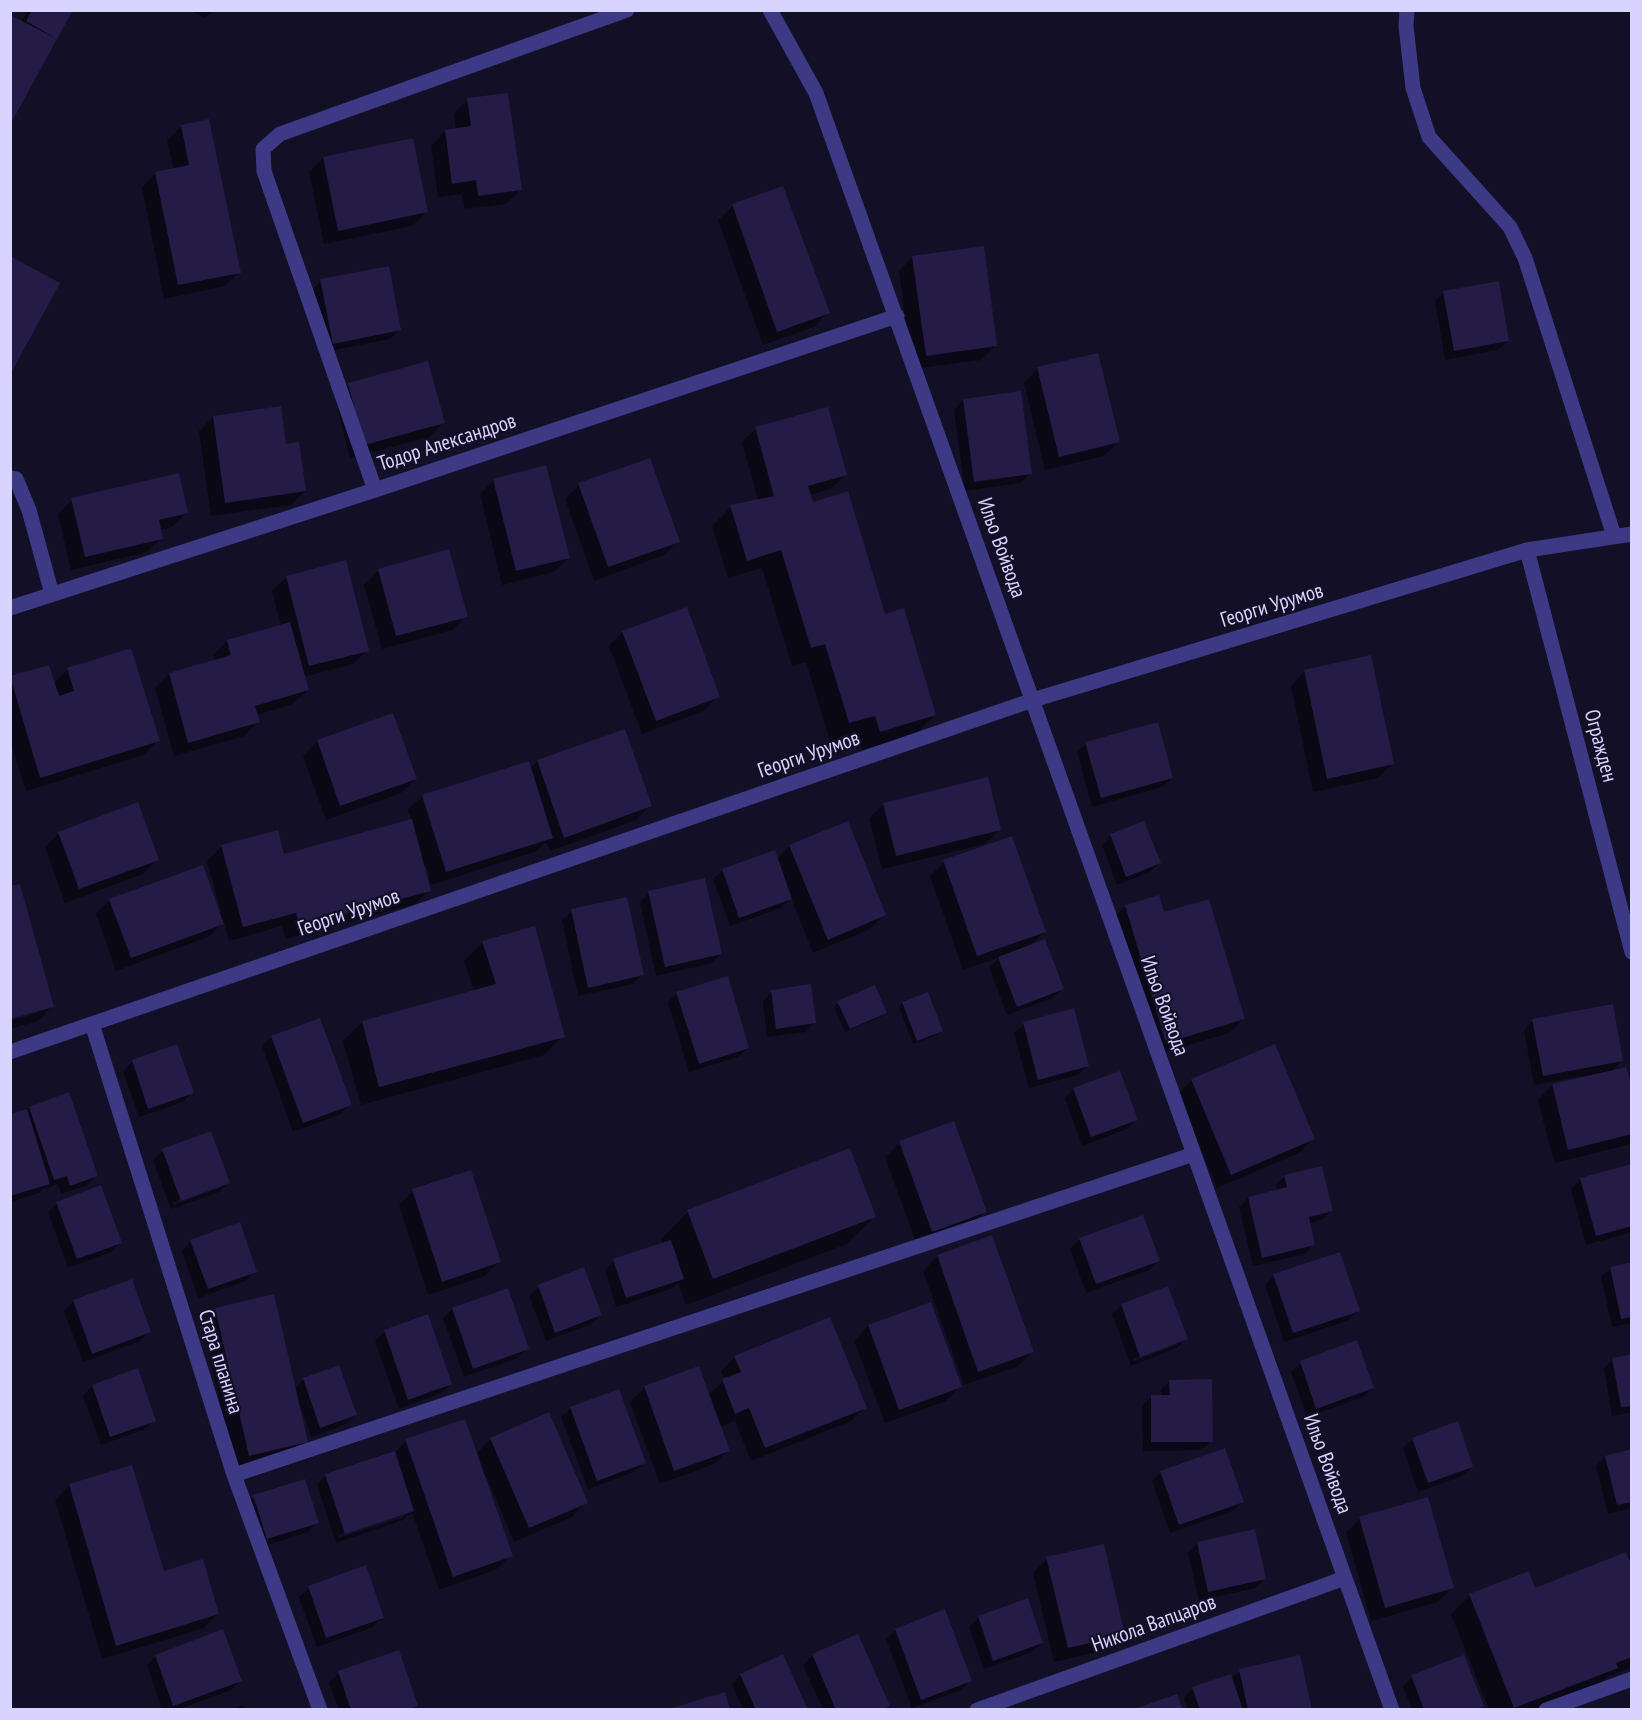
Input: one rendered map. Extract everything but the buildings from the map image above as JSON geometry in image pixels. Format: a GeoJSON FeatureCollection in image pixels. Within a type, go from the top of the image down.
{"type":"FeatureCollection","features":[{"type":"Feature","properties":{"kind":"street"},"geometry":{"type":"LineString","coordinates":[[375,490],[264,171],[263,149],[280,134],[627,10]]}},
{"type":"Feature","properties":{"kind":"street","name":"Ильо Войвода"},"geometry":{"type":"LineString","coordinates":[[770,10],[816,93],[1392,1710]]}},
{"type":"Feature","properties":{"kind":"street"},"geometry":{"type":"LineString","coordinates":[[1407,10],[1406,26],[1413,88],[1429,137],[1510,227],[1525,258],[1614,536]]}},
{"type":"Feature","properties":{"kind":"street","name":"Тодор Александров"},"geometry":{"type":"LineString","coordinates":[[10,608],[375,490],[897,316]]}},
{"type":"Feature","properties":{"kind":"street"},"geometry":{"type":"LineString","coordinates":[[10,478],[16,479],[29,510],[52,594]]}},
{"type":"Feature","properties":{"kind":"street","name":"Георги Урумов"},"geometry":{"type":"LineString","coordinates":[[10,1052],[1033,700],[1527,550],[1632,534]]}},
{"type":"Feature","properties":{"kind":"street","name":"Огражден"},"geometry":{"type":"LineString","coordinates":[[1527,550],[1632,952]]}},
{"type":"Feature","properties":{"kind":"street","name":"Стара планина"},"geometry":{"type":"LineString","coordinates":[[92,1024],[234,1475],[320,1710]]}},
{"type":"Feature","properties":{"kind":"street"},"geometry":{"type":"LineString","coordinates":[[234,1475],[1194,1154]]}},
{"type":"Feature","properties":{"kind":"street","name":"Никола Вапцаров"},"geometry":{"type":"LineString","coordinates":[[977,1710],[1345,1578]]}},
{"type":"Feature","properties":{"kind":"street"},"geometry":{"type":"LineString","coordinates":[[1546,1710],[1632,1679]]}}]}
